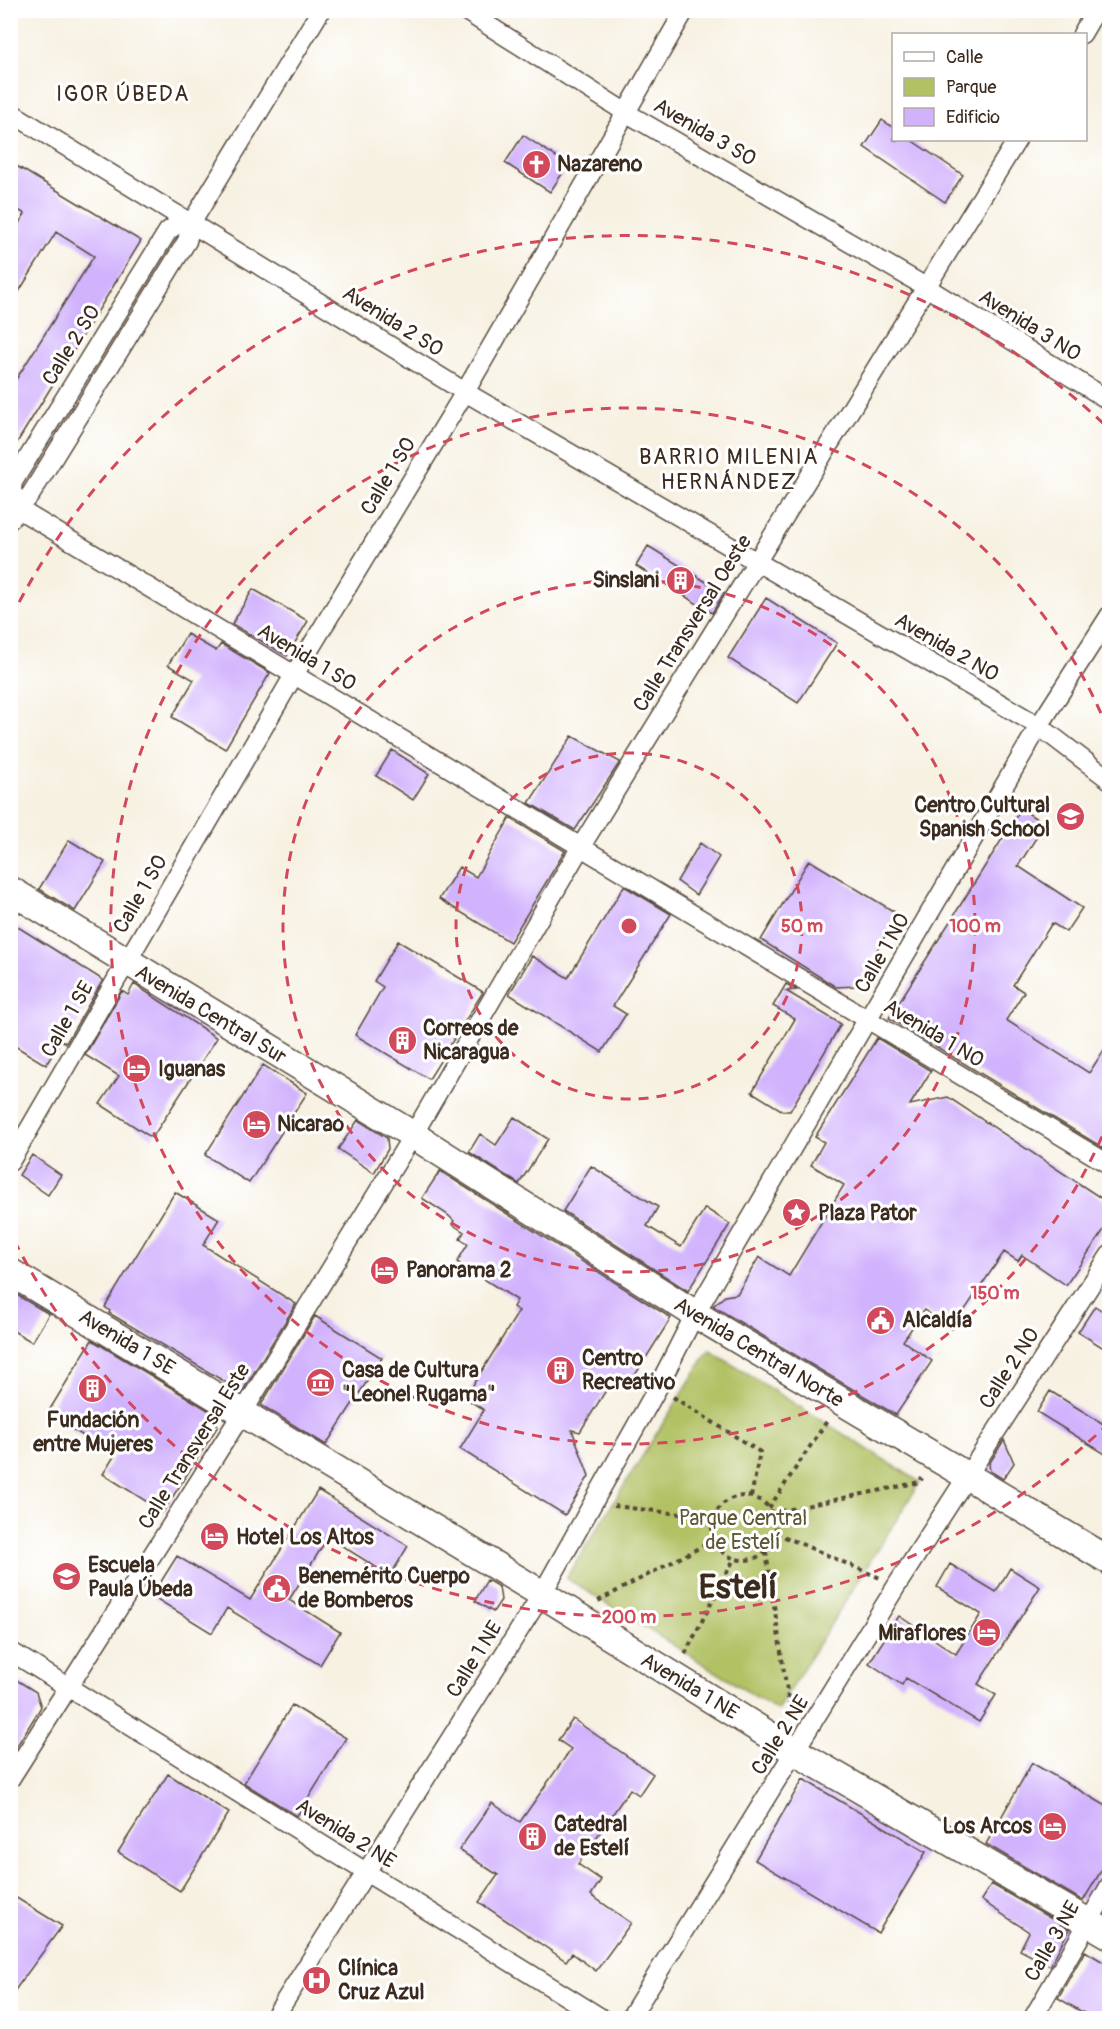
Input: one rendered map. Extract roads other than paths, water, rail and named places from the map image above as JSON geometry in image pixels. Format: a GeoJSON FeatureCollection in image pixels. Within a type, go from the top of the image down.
{"type":"FeatureCollection","features":[{"type":"Feature","properties":{"kind":"street","name":"Calle 2 SO"},"geometry":{"type":"LineString","coordinates":[[13,511],[31,494],[187,241],[192,222],[321,10]]}},
{"type":"Feature","properties":{"kind":"street","name":"Avenida 3 SO"},"geometry":{"type":"LineString","coordinates":[[464,10],[625,112],[926,287]]}},
{"type":"Feature","properties":{"kind":"street","name":"Calle 1 SO"},"geometry":{"type":"LineString","coordinates":[[126,962],[294,675],[465,392],[685,10]]}},
{"type":"Feature","properties":{"kind":"street"},"geometry":{"type":"LineString","coordinates":[[1083,33],[1096,10]]}},
{"type":"Feature","properties":{"kind":"street"},"geometry":{"type":"LineString","coordinates":[[1105,10],[1110,13]]}},
{"type":"Feature","properties":{"kind":"street","name":"Avenida 2 SO"},"geometry":{"type":"LineString","coordinates":[[10,112],[465,392],[755,563]]}},
{"type":"Feature","properties":{"kind":"street","name":"Calle Transversal Oeste"},"geometry":{"type":"LineString","coordinates":[[413,1135],[580,848],[1016,141]]}},
{"type":"Feature","properties":{"kind":"street","name":"Avenida 3 NO"},"geometry":{"type":"LineString","coordinates":[[926,287],[1110,401]]}},
{"type":"Feature","properties":{"kind":"street","name":"Avenida 1 SO"},"geometry":{"type":"LineString","coordinates":[[13,511],[294,675],[580,848]]}},
{"type":"Feature","properties":{"kind":"street","name":"Avenida 2 NO"},"geometry":{"type":"LineString","coordinates":[[755,563],[1040,726],[1110,780]]}},
{"type":"Feature","properties":{"kind":"street","name":"Calle 1 NO"},"geometry":{"type":"LineString","coordinates":[[695,1314],[1040,726],[1110,615]]}},
{"type":"Feature","properties":{"kind":"street","name":"Avenida 1 NO"},"geometry":{"type":"LineString","coordinates":[[580,848],[1110,1165]]}},
{"type":"Feature","properties":{"kind":"street","name":"Avenida Central Sur"},"geometry":{"type":"LineString","coordinates":[[10,890],[413,1135]]}},
{"type":"Feature","properties":{"kind":"street","name":"Calle 1 SE"},"geometry":{"type":"LineString","coordinates":[[10,1161],[126,962]]}},
{"type":"Feature","properties":{"kind":"street","name":"Avenida Central Norte"},"geometry":{"type":"LineString","coordinates":[[413,1135],[695,1314],[1110,1561]]}},
{"type":"Feature","properties":{"kind":"street","name":"Calle Transversal Este"},"geometry":{"type":"LineString","coordinates":[[10,1779],[243,1412],[413,1135]]}},
{"type":"Feature","properties":{"kind":"street","name":"Calle 2 NO"},"geometry":{"type":"LineString","coordinates":[[967,1476],[1110,1255]]}},
{"type":"Feature","properties":{"kind":"street","name":"Avenida 1 SE"},"geometry":{"type":"LineString","coordinates":[[10,1272],[243,1412]]}},
{"type":"Feature","properties":{"kind":"street","name":"Calle 1 NE"},"geometry":{"type":"LineString","coordinates":[[274,2019],[542,1594],[658,1388],[695,1314]]}},
{"type":"Feature","properties":{"kind":"street","name":"Avenida 1 NE"},"geometry":{"type":"LineString","coordinates":[[243,1412],[796,1752],[1099,1928]]}},
{"type":"Feature","properties":{"kind":"street","name":"Calle 2 NE"},"geometry":{"type":"LineString","coordinates":[[630,2019],[897,1585],[967,1476]]}},
{"type":"Feature","properties":{"kind":"street","name":"Avenida 2 NE"},"geometry":{"type":"LineString","coordinates":[[10,1651],[601,2019]]}},
{"type":"Feature","properties":{"kind":"street","name":"Calle 3 NE"},"geometry":{"type":"LineString","coordinates":[[1033,2019],[1099,1928],[1110,1885]]}},
{"type":"Feature","properties":{"kind":"place","name":"Nazareno"},"geometry":{"type":"Point","coordinates":[536,164]}},
{"type":"Feature","properties":{"kind":"place","name":"Sinslani"},"geometry":{"type":"Point","coordinates":[680,580]}},
{"type":"Feature","properties":{"kind":"place","name":"Centro Cultural Spanish School"},"geometry":{"type":"Point","coordinates":[1071,817]}},
{"type":"Feature","properties":{"kind":"place","name":"Correos de Nicaragua"},"geometry":{"type":"Point","coordinates":[402,1040]}},
{"type":"Feature","properties":{"kind":"place","name":"Iguanas"},"geometry":{"type":"Point","coordinates":[137,1069]}},
{"type":"Feature","properties":{"kind":"place","name":"Nicarao"},"geometry":{"type":"Point","coordinates":[256,1124]}},
{"type":"Feature","properties":{"kind":"place","name":"Plaza Pator"},"geometry":{"type":"Point","coordinates":[797,1213]}},
{"type":"Feature","properties":{"kind":"place","name":"Panorama 2"},"geometry":{"type":"Point","coordinates":[385,1270]}},
{"type":"Feature","properties":{"kind":"place","name":"Alcaldía"},"geometry":{"type":"Point","coordinates":[881,1320]}},
{"type":"Feature","properties":{"kind":"place","name":"Centro Recreativo"},"geometry":{"type":"Point","coordinates":[561,1370]}},
{"type":"Feature","properties":{"kind":"place","name":"Casa de Cultura \"Leonel Rugama\""},"geometry":{"type":"Point","coordinates":[321,1382]}},
{"type":"Feature","properties":{"kind":"place","name":"Fundación entre Mujeres"},"geometry":{"type":"Point","coordinates":[93,1389]}},
{"type":"Feature","properties":{"kind":"place","name":"Hotel Los Altos"},"geometry":{"type":"Point","coordinates":[215,1537]}},
{"type":"Feature","properties":{"kind":"place","name":"Escuela Paula Úbeda"},"geometry":{"type":"Point","coordinates":[67,1577]}},
{"type":"Feature","properties":{"kind":"place","name":"Benemérito Cuerpo de Bomberos"},"geometry":{"type":"Point","coordinates":[277,1588]}},
{"type":"Feature","properties":{"kind":"place","name":"Miraflores"},"geometry":{"type":"Point","coordinates":[987,1633]}},
{"type":"Feature","properties":{"kind":"place","name":"Los Arcos"},"geometry":{"type":"Point","coordinates":[1053,1826]}},
{"type":"Feature","properties":{"kind":"place","name":"Catedral de Estelí"},"geometry":{"type":"Point","coordinates":[533,1836]}},
{"type":"Feature","properties":{"kind":"place","name":"Clínica Cruz Azul"},"geometry":{"type":"Point","coordinates":[317,1980]}},
{"type":"Feature","properties":{"kind":"district","name":"IGOR ÚBEDA"},"geometry":{"type":"Point","coordinates":[123,93]}},
{"type":"Feature","properties":{"kind":"district","name":"BARRIO MILENIA HERNÁNDEZ"},"geometry":{"type":"Point","coordinates":[729,468]}},
{"type":"Feature","properties":{"kind":"district","name":"Estelí"},"geometry":{"type":"Point","coordinates":[738,1586]}},
{"type":"Feature","properties":{"kind":"park label","name":"Parque Central de Estelí"},"geometry":{"type":"Point","coordinates":[743,1530]}}]}
